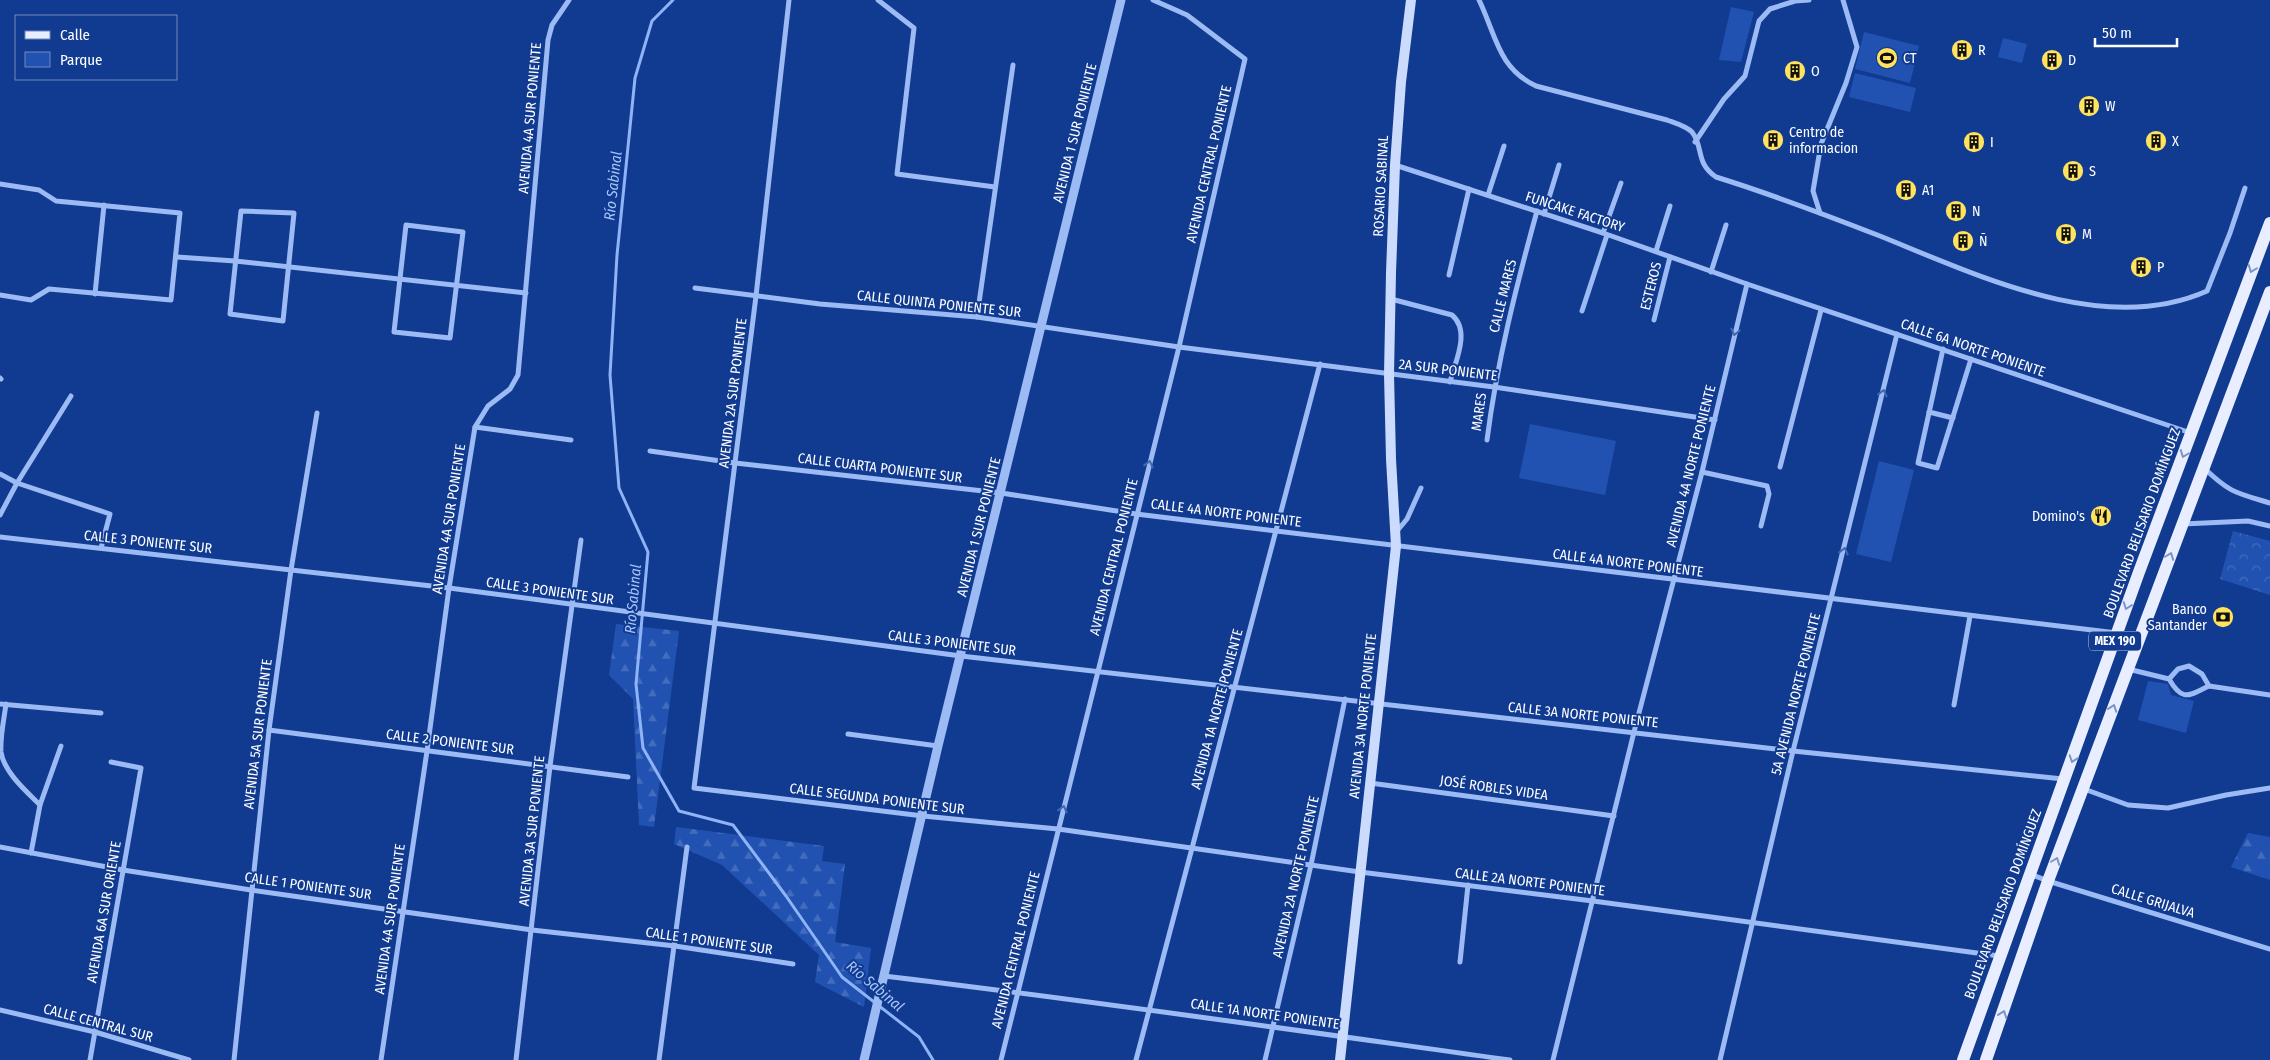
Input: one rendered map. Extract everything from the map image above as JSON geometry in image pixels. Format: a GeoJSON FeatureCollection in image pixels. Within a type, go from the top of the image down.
{"type":"FeatureCollection","features":[{"type":"Feature","properties":{"kind":"main road","name":"ROSARIO SABINAL"},"geometry":{"type":"LineString","coordinates":[[1388,374],[1395,165],[1401,82],[1411,0]]}},
{"type":"Feature","properties":{"kind":"main road","name":"BOULEVARD BELISARIO DOMÍNGUEZ"},"geometry":{"type":"LineString","coordinates":[[1963,1060],[1999,956],[2066,779],[2117,634],[2270,223]]}},
{"type":"Feature","properties":{"kind":"main road","name":"MEX 190"},"geometry":{"type":"LineString","coordinates":[[1986,1060],[2048,882],[2270,292]]}},
{"type":"Feature","properties":{"kind":"main road","name":"AVENIDA 3A NORTE PONIENTE"},"geometry":{"type":"LineString","coordinates":[[1340,1060],[1396,546],[1388,374]]}},
{"type":"Feature","properties":{"kind":"street","name":"AVENIDA 4A SUR PONIENTE"},"geometry":{"type":"LineString","coordinates":[[382,1060],[402,910],[474,428],[488,406],[510,389],[518,375],[548,40],[552,25],[569,0]]}},
{"type":"Feature","properties":{"kind":"street","name":"AVENIDA 2A SUR PONIENTE"},"geometry":{"type":"LineString","coordinates":[[694,788],[756,296],[789,0]]}},
{"type":"Feature","properties":{"kind":"street"},"geometry":{"type":"LineString","coordinates":[[878,0],[914,28],[897,174],[995,187]]}},
{"type":"Feature","properties":{"kind":"street","name":"AVENIDA 1 SUR PONIENTE"},"geometry":{"type":"LineString","coordinates":[[864,1060],[874,1025],[882,976],[923,816],[938,746],[1121,0]]}},
{"type":"Feature","properties":{"kind":"street","name":"AVENIDA CENTRAL PONIENTE"},"geometry":{"type":"LineString","coordinates":[[1001,1060],[1179,347],[1245,59],[1187,15],[1153,0]]}},
{"type":"Feature","properties":{"kind":"street"},"geometry":{"type":"LineString","coordinates":[[1479,0],[1504,61],[1513,72],[1524,80],[1536,86],[1667,120],[1691,131],[1703,165],[1716,177],[1820,213],[1993,281],[2059,300],[2148,308],[2190,299],[2207,291],[2230,233],[2245,188]]}},
{"type":"Feature","properties":{"kind":"street"},"geometry":{"type":"LineString","coordinates":[[1695,142],[1724,99],[1745,76],[1759,21],[1770,9],[1795,1],[1809,0]]}},
{"type":"Feature","properties":{"kind":"street"},"geometry":{"type":"LineString","coordinates":[[1820,213],[1813,191],[1821,144],[1846,83],[1857,48],[1843,0]]}},
{"type":"Feature","properties":{"kind":"street"},"geometry":{"type":"LineString","coordinates":[[977,317],[1013,66]]}},
{"type":"Feature","properties":{"kind":"street"},"geometry":{"type":"LineString","coordinates":[[1488,196],[1504,146]]}},
{"type":"Feature","properties":{"kind":"street","name":"FUNCAKE FACTORY"},"geometry":{"type":"LineString","coordinates":[[1395,165],[1656,251],[1747,284]]}},
{"type":"Feature","properties":{"kind":"street"},"geometry":{"type":"LineString","coordinates":[[1544,214],[1560,165]]}},
{"type":"Feature","properties":{"kind":"street"},"geometry":{"type":"LineString","coordinates":[[1582,311],[1621,183]]}},
{"type":"Feature","properties":{"kind":"street"},"geometry":{"type":"LineString","coordinates":[[0,184],[38,190],[56,201],[180,213],[177,257],[171,300],[49,289],[31,300],[0,295]]}},
{"type":"Feature","properties":{"kind":"street"},"geometry":{"type":"LineString","coordinates":[[1449,275],[1469,189]]}},
{"type":"Feature","properties":{"kind":"street"},"geometry":{"type":"LineString","coordinates":[[95,294],[104,205]]}},
{"type":"Feature","properties":{"kind":"street","name":"ESTEROS"},"geometry":{"type":"LineString","coordinates":[[1656,251],[1670,206]]}},
{"type":"Feature","properties":{"kind":"street"},"geometry":{"type":"LineString","coordinates":[[241,211],[294,213],[289,268],[283,321],[230,314],[241,211]]}},
{"type":"Feature","properties":{"kind":"street","name":"CALLE MARES"},"geometry":{"type":"LineString","coordinates":[[1494,387],[1511,308],[1537,211]]}},
{"type":"Feature","properties":{"kind":"street"},"geometry":{"type":"LineString","coordinates":[[1710,272],[1726,224]]}},
{"type":"Feature","properties":{"kind":"street"},"geometry":{"type":"LineString","coordinates":[[406,226],[464,232],[450,338],[394,332],[400,279],[406,226]]}},
{"type":"Feature","properties":{"kind":"street"},"geometry":{"type":"LineString","coordinates":[[177,257],[235,261],[526,293]]}},
{"type":"Feature","properties":{"kind":"street","name":"ESTEROS"},"geometry":{"type":"LineString","coordinates":[[1654,320],[1670,257]]}},
{"type":"Feature","properties":{"kind":"street","name":"CALLE 6A NORTE PONIENTE"},"geometry":{"type":"LineString","coordinates":[[1747,284],[2192,434]]}},
{"type":"Feature","properties":{"kind":"street","name":"AVENIDA 4A NORTE PONIENTE"},"geometry":{"type":"LineString","coordinates":[[1554,1060],[1634,732],[1715,420],[1747,284]]}},
{"type":"Feature","properties":{"kind":"street","name":"CALLE QUINTA PONIENTE SUR"},"geometry":{"type":"LineString","coordinates":[[695,288],[820,304],[977,317],[1179,347]]}},
{"type":"Feature","properties":{"kind":"street"},"geometry":{"type":"LineString","coordinates":[[1390,299],[1452,315],[1457,319],[1462,336],[1450,382]]}},
{"type":"Feature","properties":{"kind":"street"},"geometry":{"type":"LineString","coordinates":[[1780,467],[1821,310]]}},
{"type":"Feature","properties":{"kind":"street","name":"5A AVENIDA NORTE PONIENTE"},"geometry":{"type":"LineString","coordinates":[[1720,1060],[1793,751],[1897,334]]}},
{"type":"Feature","properties":{"kind":"street","name":"2A SUR PONIENTE"},"geometry":{"type":"LineString","coordinates":[[1179,347],[1494,387],[1715,420]]}},
{"type":"Feature","properties":{"kind":"street"},"geometry":{"type":"LineString","coordinates":[[1943,349],[1918,463],[1937,468],[1971,359]]}},
{"type":"Feature","properties":{"kind":"street","name":"AVENIDA 1A NORTE PONIENTE"},"geometry":{"type":"LineString","coordinates":[[1136,1060],[1233,686],[1277,530],[1320,364]]}},
{"type":"Feature","properties":{"kind":"street","name":"MARES"},"geometry":{"type":"LineString","coordinates":[[1487,440],[1494,387]]}},
{"type":"Feature","properties":{"kind":"street"},"geometry":{"type":"LineString","coordinates":[[0,515],[17,483],[71,396]]}},
{"type":"Feature","properties":{"kind":"street"},"geometry":{"type":"LineString","coordinates":[[1929,412],[1952,418]]}},
{"type":"Feature","properties":{"kind":"street","name":"AVENIDA 5A SUR PONIENTE"},"geometry":{"type":"LineString","coordinates":[[234,1060],[269,730],[290,570],[317,413]]}},
{"type":"Feature","properties":{"kind":"street"},"geometry":{"type":"LineString","coordinates":[[474,428],[571,440]]}},
{"type":"Feature","properties":{"kind":"street","name":"CALLE CUARTA PONIENTE SUR"},"geometry":{"type":"LineString","coordinates":[[650,451],[735,463],[1001,493],[1136,514]]}},
{"type":"Feature","properties":{"kind":"street"},"geometry":{"type":"LineString","coordinates":[[2204,468],[2224,486],[2234,492],[2270,503]]}},
{"type":"Feature","properties":{"kind":"street"},"geometry":{"type":"LineString","coordinates":[[1702,472],[1767,486],[1769,494],[1761,526]]}},
{"type":"Feature","properties":{"kind":"street"},"geometry":{"type":"LineString","coordinates":[[0,474],[17,483],[110,514],[101,548]]}},
{"type":"Feature","properties":{"kind":"street"},"geometry":{"type":"LineString","coordinates":[[1396,533],[1408,519],[1420,488]]}},
{"type":"Feature","properties":{"kind":"street","name":"CALLE 4A NORTE PONIENTE"},"geometry":{"type":"LineString","coordinates":[[1136,514],[2117,634]]}},
{"type":"Feature","properties":{"kind":"street"},"geometry":{"type":"LineString","coordinates":[[2182,524],[2248,521],[2270,526]]}},
{"type":"Feature","properties":{"kind":"street","name":"CALLE 3 PONIENTE SUR"},"geometry":{"type":"LineString","coordinates":[[0,537],[449,588],[715,625],[1097,672]]}},
{"type":"Feature","properties":{"kind":"street","name":"AVENIDA 3A SUR PONIENTE"},"geometry":{"type":"LineString","coordinates":[[516,1060],[550,766],[581,540]]}},
{"type":"Feature","properties":{"kind":"street"},"geometry":{"type":"LineString","coordinates":[[1954,705],[1970,616]]}},
{"type":"Feature","properties":{"kind":"street"},"geometry":{"type":"LineString","coordinates":[[2169,679],[2177,669],[2189,666],[2202,674],[2209,686]]}},
{"type":"Feature","properties":{"kind":"street"},"geometry":{"type":"LineString","coordinates":[[2127,669],[2169,679],[2176,690],[2185,696],[2195,694],[2209,686],[2270,695]]}},
{"type":"Feature","properties":{"kind":"street","name":"CALLE 3A NORTE PONIENTE"},"geometry":{"type":"LineString","coordinates":[[1097,672],[1793,751],[2066,779]]}},
{"type":"Feature","properties":{"kind":"street","name":"AVENIDA 2A NORTE PONIENTE"},"geometry":{"type":"LineString","coordinates":[[1266,1060],[1311,865],[1346,699]]}},
{"type":"Feature","properties":{"kind":"street"},"geometry":{"type":"LineString","coordinates":[[40,805],[24,790],[6,765],[1,751],[3,704],[101,713]]}},
{"type":"Feature","properties":{"kind":"street","name":"CALLE 2 PONIENTE SUR"},"geometry":{"type":"LineString","coordinates":[[269,730],[628,777]]}},
{"type":"Feature","properties":{"kind":"street"},"geometry":{"type":"LineString","coordinates":[[848,734],[938,746]]}},
{"type":"Feature","properties":{"kind":"street"},"geometry":{"type":"LineString","coordinates":[[31,852],[40,805],[60,746]]}},
{"type":"Feature","properties":{"kind":"street","name":"AVENIDA 6A SUR ORIENTE"},"geometry":{"type":"LineString","coordinates":[[90,1060],[141,768],[111,762]]}},
{"type":"Feature","properties":{"kind":"street","name":"JOSÉ ROBLES VIDEA"},"geometry":{"type":"LineString","coordinates":[[1370,783],[1614,816]]}},
{"type":"Feature","properties":{"kind":"street","name":"CALLE SEGUNDA PONIENTE SUR"},"geometry":{"type":"LineString","coordinates":[[694,788],[923,816],[1058,829]]}},
{"type":"Feature","properties":{"kind":"street"},"geometry":{"type":"LineString","coordinates":[[2084,789],[2128,805],[2168,808],[2226,795],[2270,788]]}},
{"type":"Feature","properties":{"kind":"street","name":"CALLE 2A NORTE PONIENTE"},"geometry":{"type":"LineString","coordinates":[[1058,829],[1360,872],[1753,922],[1999,956]]}},
{"type":"Feature","properties":{"kind":"street","name":"CALLE 1 PONIENTE SUR"},"geometry":{"type":"LineString","coordinates":[[0,847],[123,870],[251,890],[532,930],[675,946],[793,964]]}},
{"type":"Feature","properties":{"kind":"street"},"geometry":{"type":"LineString","coordinates":[[659,1060],[687,847]]}},
{"type":"Feature","properties":{"kind":"street","name":"CALLE GRIJALVA"},"geometry":{"type":"LineString","coordinates":[[2030,873],[2048,882],[2270,949]]}},
{"type":"Feature","properties":{"kind":"street"},"geometry":{"type":"LineString","coordinates":[[1460,962],[1468,886]]}},
{"type":"Feature","properties":{"kind":"street","name":"CALLE 1A NORTE PONIENTE"},"geometry":{"type":"LineString","coordinates":[[882,976],[1150,1009],[1273,1028],[1510,1060]]}},
{"type":"Feature","properties":{"kind":"street","name":"CALLE CENTRAL SUR"},"geometry":{"type":"LineString","coordinates":[[0,1010],[95,1032],[189,1060]]}},
{"type":"Feature","properties":{"kind":"green space"},"geometry":{"type":"Polygon","coordinates":[[[1731,7],[1754,12],[1741,62],[1719,60],[1731,7]]]}},
{"type":"Feature","properties":{"kind":"green space","name":"CT"},"geometry":{"type":"Polygon","coordinates":[[[1864,32],[1919,46],[1910,83],[1855,69],[1864,32]]]}},
{"type":"Feature","properties":{"kind":"green space"},"geometry":{"type":"Polygon","coordinates":[[[2003,38],[2027,44],[2022,63],[1998,57],[2003,38]]]}},
{"type":"Feature","properties":{"kind":"green space"},"geometry":{"type":"Polygon","coordinates":[[[1855,73],[1916,88],[1910,112],[1849,97],[1855,73]]]}},
{"type":"Feature","properties":{"kind":"green space"},"geometry":{"type":"Polygon","coordinates":[[[1530,424],[1616,441],[1605,495],[1519,478],[1530,424]]]}},
{"type":"Feature","properties":{"kind":"green space"},"geometry":{"type":"Polygon","coordinates":[[[1879,461],[1914,470],[1891,562],[1856,554],[1879,461]]]}},
{"type":"Feature","properties":{"kind":"green space"},"geometry":{"type":"Polygon","coordinates":[[[2233,531],[2270,541],[2270,595],[2220,579],[2233,531]]]}},
{"type":"Feature","properties":{"kind":"green space"},"geometry":{"type":"Polygon","coordinates":[[[616,624],[679,631],[654,827],[639,825],[633,699],[609,675],[616,624]]]}},
{"type":"Feature","properties":{"kind":"green space"},"geometry":{"type":"Polygon","coordinates":[[[2148,681],[2168,684],[2171,695],[2194,701],[2186,733],[2138,720],[2148,681]]]}},
{"type":"Feature","properties":{"kind":"green space"},"geometry":{"type":"Polygon","coordinates":[[[676,827],[824,846],[822,861],[845,864],[835,942],[871,948],[864,1007],[815,982],[819,955],[722,865],[674,844],[676,827]]]}},
{"type":"Feature","properties":{"kind":"green space"},"geometry":{"type":"Polygon","coordinates":[[[2248,833],[2270,837],[2270,880],[2231,867],[2248,833]]]}},
{"type":"Feature","properties":{"kind":"waterway","name":"Río Sabinal"},"geometry":{"type":"LineString","coordinates":[[673,0],[652,21],[635,78],[617,255],[610,375],[619,488],[648,552],[636,684],[643,748],[679,811],[733,825],[786,896],[842,977],[919,1037],[933,1060]]}},
{"type":"Feature","properties":{"kind":"place","name":"R"},"geometry":{"type":"Point","coordinates":[1962,50]}},
{"type":"Feature","properties":{"kind":"place","name":"CT"},"geometry":{"type":"Point","coordinates":[1887,58]}},
{"type":"Feature","properties":{"kind":"place","name":"D"},"geometry":{"type":"Point","coordinates":[2052,60]}},
{"type":"Feature","properties":{"kind":"place","name":"O"},"geometry":{"type":"Point","coordinates":[1795,71]}},
{"type":"Feature","properties":{"kind":"place","name":"W"},"geometry":{"type":"Point","coordinates":[2089,106]}},
{"type":"Feature","properties":{"kind":"place","name":"Centro de informacion"},"geometry":{"type":"Point","coordinates":[1773,140]}},
{"type":"Feature","properties":{"kind":"place","name":"X"},"geometry":{"type":"Point","coordinates":[2156,141]}},
{"type":"Feature","properties":{"kind":"place","name":"I"},"geometry":{"type":"Point","coordinates":[1974,142]}},
{"type":"Feature","properties":{"kind":"place","name":"S"},"geometry":{"type":"Point","coordinates":[2073,171]}},
{"type":"Feature","properties":{"kind":"place","name":"A1"},"geometry":{"type":"Point","coordinates":[1906,190]}},
{"type":"Feature","properties":{"kind":"place","name":"N"},"geometry":{"type":"Point","coordinates":[1956,211]}},
{"type":"Feature","properties":{"kind":"place","name":"M"},"geometry":{"type":"Point","coordinates":[2066,234]}},
{"type":"Feature","properties":{"kind":"place","name":"Ñ"},"geometry":{"type":"Point","coordinates":[1963,241]}},
{"type":"Feature","properties":{"kind":"place","name":"P"},"geometry":{"type":"Point","coordinates":[2141,267]}},
{"type":"Feature","properties":{"kind":"place","name":"Domino's"},"geometry":{"type":"Point","coordinates":[2101,516]}},
{"type":"Feature","properties":{"kind":"place","name":"Banco Santander"},"geometry":{"type":"Point","coordinates":[2223,617]}}]}
